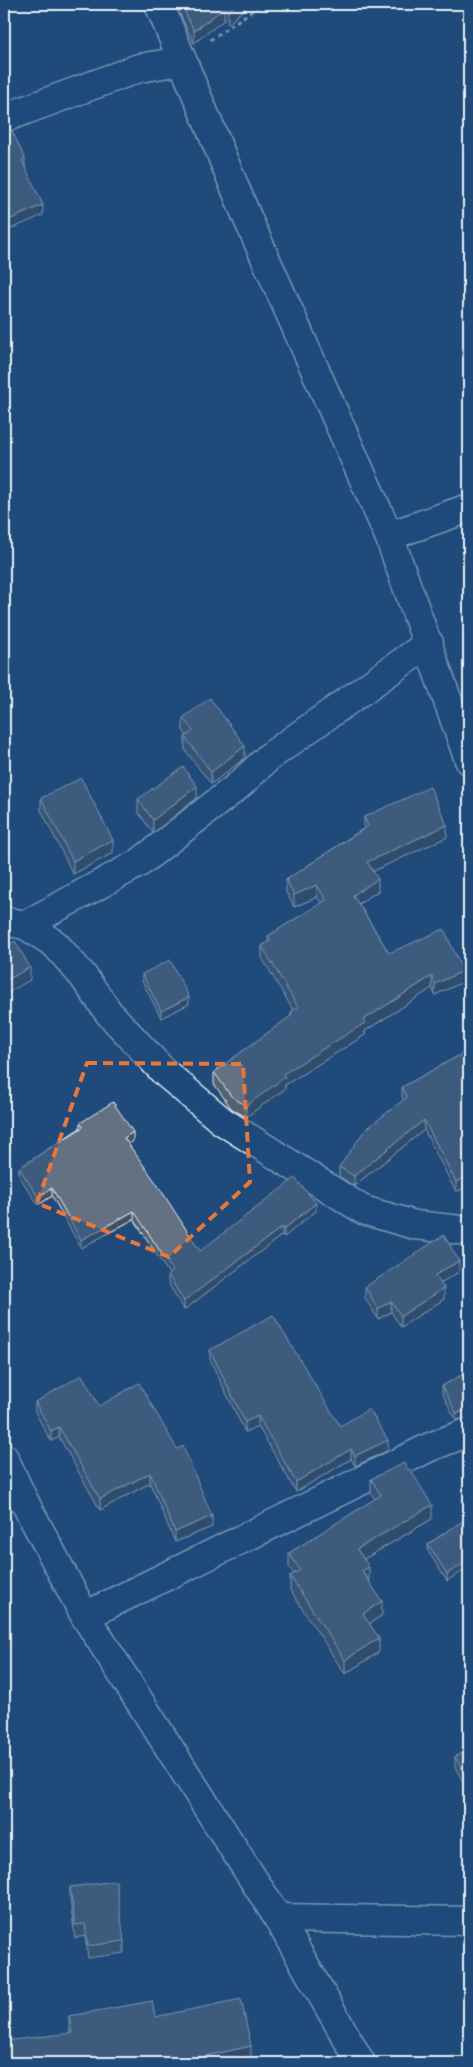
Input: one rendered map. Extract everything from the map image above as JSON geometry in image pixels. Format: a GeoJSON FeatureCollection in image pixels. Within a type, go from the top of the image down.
{"type":"FeatureCollection","features":[{"type":"Feature","properties":{"kind":"street"},"geometry":{"type":"LineString","coordinates":[[159,4],[247,217],[389,536],[429,643],[469,760]]}},
{"type":"Feature","properties":{"kind":"street"},"geometry":{"type":"LineString","coordinates":[[4,118],[139,68],[181,61]]}},
{"type":"Feature","properties":{"kind":"street"},"geometry":{"type":"LineString","coordinates":[[389,536],[469,508]]}},
{"type":"Feature","properties":{"kind":"street"},"geometry":{"type":"LineString","coordinates":[[14,923],[139,863],[238,786],[269,757],[429,643]]}},
{"type":"Feature","properties":{"kind":"street"},"geometry":{"type":"LineString","coordinates":[[14,923],[55,944],[83,976],[109,1013],[164,1072],[222,1121],[363,1210],[416,1226],[469,1231]]}},
{"type":"Feature","properties":{"kind":"street"},"geometry":{"type":"LineString","coordinates":[[85,1616],[430,1447],[469,1432]]}},
{"type":"Feature","properties":{"kind":"street"},"geometry":{"type":"LineString","coordinates":[[4,1458],[13,1503],[278,1918],[361,2063]]}},
{"type":"Feature","properties":{"kind":"street"},"geometry":{"type":"LineString","coordinates":[[278,1918],[469,1922]]}},
{"type":"Feature","properties":{"kind":"path"},"geometry":{"type":"LineString","coordinates":[[181,61],[262,4]]}},
{"type":"Feature","properties":{"kind":"highlighted area"},"geometry":{"type":"Polygon","coordinates":[[[87,1063],[243,1064],[250,1182],[169,1257],[37,1203],[87,1063]]]}},
{"type":"Feature","properties":{"kind":"building"},"geometry":{"type":"Polygon","coordinates":[[[181,4],[236,4],[228,12],[224,8],[194,31],[181,4]]]}},
{"type":"Feature","properties":{"kind":"building"},"geometry":{"type":"Polygon","coordinates":[[[4,123],[8,123],[25,158],[22,160],[43,205],[4,222],[4,123]]]}},
{"type":"Feature","properties":{"kind":"building"},"geometry":{"type":"Polygon","coordinates":[[[210,698],[245,746],[211,772],[185,737],[193,731],[183,718],[210,698]]]}},
{"type":"Feature","properties":{"kind":"building"},"geometry":{"type":"Polygon","coordinates":[[[183,767],[197,786],[153,820],[138,799],[183,767]]]}},
{"type":"Feature","properties":{"kind":"building"},"geometry":{"type":"Polygon","coordinates":[[[81,778],[113,840],[73,861],[41,798],[81,778]]]}},
{"type":"Feature","properties":{"kind":"building"},"geometry":{"type":"Polygon","coordinates":[[[430,787],[447,825],[367,862],[378,879],[353,895],[389,953],[444,929],[463,971],[435,984],[432,976],[363,1020],[365,1023],[283,1074],[285,1077],[246,1106],[231,1096],[214,1072],[292,1015],[291,1012],[298,1007],[262,946],[271,940],[268,936],[326,900],[317,885],[294,895],[286,880],[368,826],[364,817],[430,787]]]}},
{"type":"Feature","properties":{"kind":"building"},"geometry":{"type":"Polygon","coordinates":[[[15,941],[30,967],[4,982],[4,948],[15,941]]]}},
{"type":"Feature","properties":{"kind":"building"},"geometry":{"type":"Polygon","coordinates":[[[170,960],[189,997],[161,1011],[142,974],[170,960]]]}},
{"type":"Feature","properties":{"kind":"building"},"geometry":{"type":"Polygon","coordinates":[[[469,1050],[469,1176],[456,1182],[424,1120],[354,1176],[339,1167],[365,1130],[407,1097],[402,1087],[469,1050]]]}},
{"type":"Feature","properties":{"kind":"building"},"geometry":{"type":"Polygon","coordinates":[[[113,1102],[133,1132],[124,1138],[157,1184],[200,1251],[295,1178],[316,1203],[284,1229],[282,1227],[184,1301],[168,1275],[173,1271],[134,1211],[81,1240],[52,1188],[38,1197],[19,1168],[83,1127],[80,1123],[113,1102]]]}},
{"type":"Feature","properties":{"kind":"building"},"geometry":{"type":"Polygon","coordinates":[[[444,1235],[459,1261],[435,1275],[444,1288],[401,1316],[391,1301],[378,1309],[365,1287],[444,1235]]]}},
{"type":"Feature","properties":{"kind":"building"},"geometry":{"type":"Polygon","coordinates":[[[273,1315],[340,1426],[369,1409],[388,1440],[355,1456],[351,1449],[296,1482],[258,1416],[245,1422],[210,1350],[273,1315]]]}},
{"type":"Feature","properties":{"kind":"building"},"geometry":{"type":"Polygon","coordinates":[[[469,1371],[469,1410],[456,1413],[442,1386],[469,1371]]]}},
{"type":"Feature","properties":{"kind":"building"},"geometry":{"type":"Polygon","coordinates":[[[82,1375],[99,1406],[139,1383],[177,1449],[183,1446],[212,1516],[175,1532],[150,1473],[100,1499],[59,1427],[51,1431],[35,1402],[82,1375]]]}},
{"type":"Feature","properties":{"kind":"building"},"geometry":{"type":"Polygon","coordinates":[[[404,1463],[408,1470],[410,1469],[432,1505],[357,1549],[369,1567],[362,1571],[382,1601],[363,1614],[379,1638],[345,1660],[290,1576],[300,1570],[289,1553],[381,1495],[371,1479],[404,1463]]]}},
{"type":"Feature","properties":{"kind":"building"},"geometry":{"type":"Polygon","coordinates":[[[461,1522],[469,1536],[469,1560],[447,1574],[428,1544],[461,1522]]]}},
{"type":"Feature","properties":{"kind":"building"},"geometry":{"type":"Polygon","coordinates":[[[469,1623],[469,1634],[464,1626],[469,1623]]]}},
{"type":"Feature","properties":{"kind":"building"},"geometry":{"type":"Polygon","coordinates":[[[469,1748],[469,1782],[455,1757],[469,1748]]]}},
{"type":"Feature","properties":{"kind":"building"},"geometry":{"type":"Polygon","coordinates":[[[116,1881],[124,1941],[88,1946],[85,1924],[75,1925],[70,1887],[116,1881]]]}},
{"type":"Feature","properties":{"kind":"building"},"geometry":{"type":"Polygon","coordinates":[[[241,1999],[251,2046],[173,2063],[4,2063],[4,2041],[72,2033],[69,2016],[152,2001],[155,2017],[241,1999]]]}}]}
